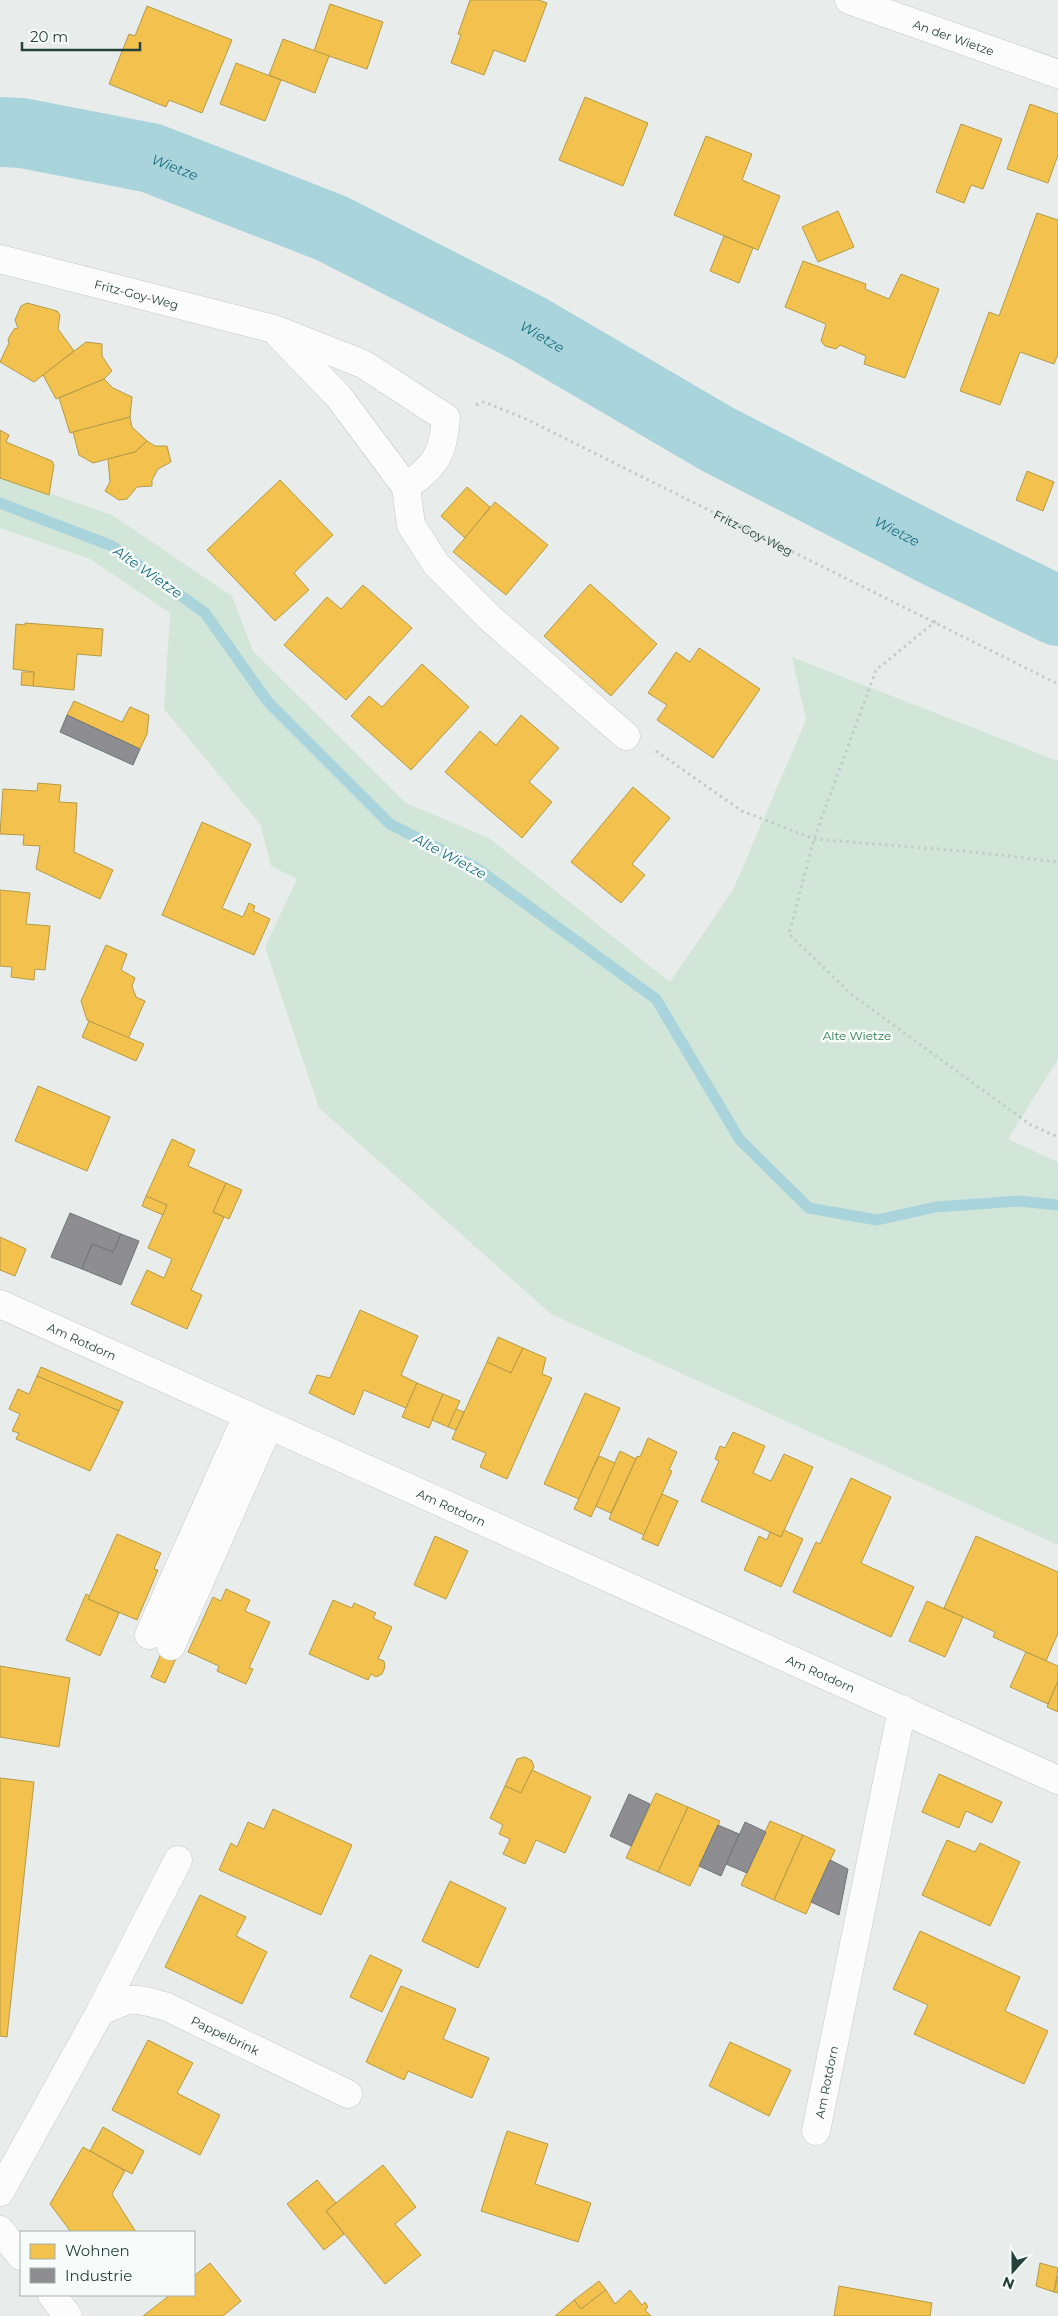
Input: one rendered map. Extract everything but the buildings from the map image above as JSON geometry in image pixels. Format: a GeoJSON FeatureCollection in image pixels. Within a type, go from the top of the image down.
{"type":"FeatureCollection","features":[{"type":"Feature","properties":{"kind":"street","name":"An der Wietze"},"geometry":{"type":"LineString","coordinates":[[849,0],[1058,74]]}},
{"type":"Feature","properties":{"kind":"street","name":"Fritz-Goy-Weg"},"geometry":{"type":"LineString","coordinates":[[0,259],[274,329],[363,364],[446,418]]}},
{"type":"Feature","properties":{"kind":"street"},"geometry":{"type":"LineString","coordinates":[[274,329],[340,397],[406,487],[411,525],[436,564],[490,618],[626,736]]}},
{"type":"Feature","properties":{"kind":"street"},"geometry":{"type":"LineString","coordinates":[[406,487],[429,470],[444,444],[446,418]]}},
{"type":"Feature","properties":{"kind":"street","name":"Am Rotdorn"},"geometry":{"type":"LineString","coordinates":[[0,1304],[1058,1780]]}},
{"type":"Feature","properties":{"kind":"street"},"geometry":{"type":"LineString","coordinates":[[160,1641],[258,1420]]}},
{"type":"Feature","properties":{"kind":"street","name":"Am Rotdorn"},"geometry":{"type":"LineString","coordinates":[[816,2131],[902,1709]]}},
{"type":"Feature","properties":{"kind":"street"},"geometry":{"type":"LineString","coordinates":[[0,2192],[100,2012],[178,1860]]}},
{"type":"Feature","properties":{"kind":"street","name":"Pappelbrink"},"geometry":{"type":"LineString","coordinates":[[100,2012],[118,2002],[138,1998],[167,2007],[348,2094]]}},
{"type":"Feature","properties":{"kind":"street"},"geometry":{"type":"LineString","coordinates":[[0,2230],[20,2255]]}},
{"type":"Feature","properties":{"kind":"street"},"geometry":{"type":"LineString","coordinates":[[53,2296],[68,2316]]}},
{"type":"Feature","properties":{"kind":"path","name":"Fritz-Goy-Weg"},"geometry":{"type":"LineString","coordinates":[[446,418],[484,402],[526,419],[800,556],[936,621],[1058,684]]}},
{"type":"Feature","properties":{"kind":"path"},"geometry":{"type":"LineString","coordinates":[[936,621],[876,670],[814,839],[789,934],[852,995],[1031,1126],[1058,1138]]}},
{"type":"Feature","properties":{"kind":"path"},"geometry":{"type":"LineString","coordinates":[[626,736],[648,745],[742,811],[814,839],[974,852],[1058,862]]}},
{"type":"Feature","properties":{"kind":"green space"},"geometry":{"type":"Polygon","coordinates":[[[0,476],[112,515],[232,596],[253,651],[406,803],[489,838],[670,982],[733,890],[806,720],[792,657],[1058,761],[1058,1059],[1008,1139],[1058,1162],[1058,1545],[551,1314],[319,1108],[265,947],[297,879],[271,866],[260,824],[164,709],[170,613],[90,559],[0,528],[0,476]]]}},
{"type":"Feature","properties":{"kind":"waterway","name":"Wietze"},"geometry":{"type":"LineString","coordinates":[[0,132],[22,133],[151,158],[331,228],[529,329],[717,439],[939,553],[1058,611]]}},
{"type":"Feature","properties":{"kind":"waterway","name":"Alte Wietze"},"geometry":{"type":"LineString","coordinates":[[0,503],[112,546],[205,613],[268,702],[390,824],[475,867],[656,999],[740,1140],[809,1208],[877,1220],[936,1207],[1019,1201],[1058,1205]]}}]}
